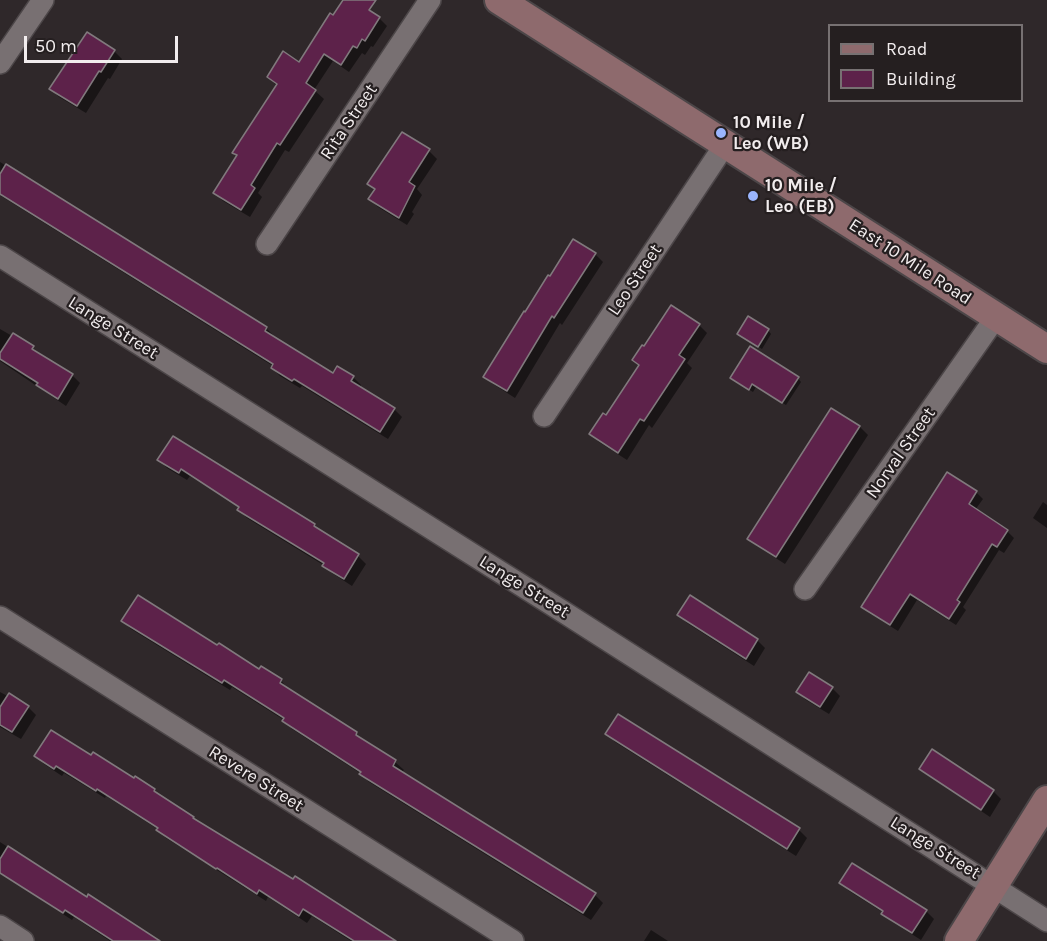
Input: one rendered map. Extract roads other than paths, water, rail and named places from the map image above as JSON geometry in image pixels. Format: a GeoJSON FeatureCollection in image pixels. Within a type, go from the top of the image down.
{"type":"FeatureCollection","features":[{"type":"Feature","properties":{"kind":"street"},"geometry":{"type":"LineString","coordinates":[[0,63],[43,0]]}},
{"type":"Feature","properties":{"kind":"street","name":"Rita Street"},"geometry":{"type":"LineString","coordinates":[[267,244],[430,0]]}},
{"type":"Feature","properties":{"kind":"street","name":"East 10 Mile Road"},"geometry":{"type":"LineString","coordinates":[[499,0],[1047,350]]}},
{"type":"Feature","properties":{"kind":"street","name":"Leo Street"},"geometry":{"type":"LineString","coordinates":[[544,416],[726,143]]}},
{"type":"Feature","properties":{"kind":"street","name":"Lange Street"},"geometry":{"type":"LineString","coordinates":[[0,256],[994,885],[1047,921]]}},
{"type":"Feature","properties":{"kind":"street","name":"Norval Street"},"geometry":{"type":"LineString","coordinates":[[805,589],[996,317]]}},
{"type":"Feature","properties":{"kind":"street","name":"Revere Street"},"geometry":{"type":"LineString","coordinates":[[0,617],[513,941]]}},
{"type":"Feature","properties":{"kind":"street"},"geometry":{"type":"LineString","coordinates":[[958,941],[1047,800]]}},
{"type":"Feature","properties":{"kind":"street"},"geometry":{"type":"LineString","coordinates":[[0,926],[23,941]]}},
{"type":"Feature","properties":{"kind":"place","name":"10 Mile / Leo (WB)"},"geometry":{"type":"Point","coordinates":[721,133]}},
{"type":"Feature","properties":{"kind":"place","name":"10 Mile / Leo (EB)"},"geometry":{"type":"Point","coordinates":[753,196]}}]}
